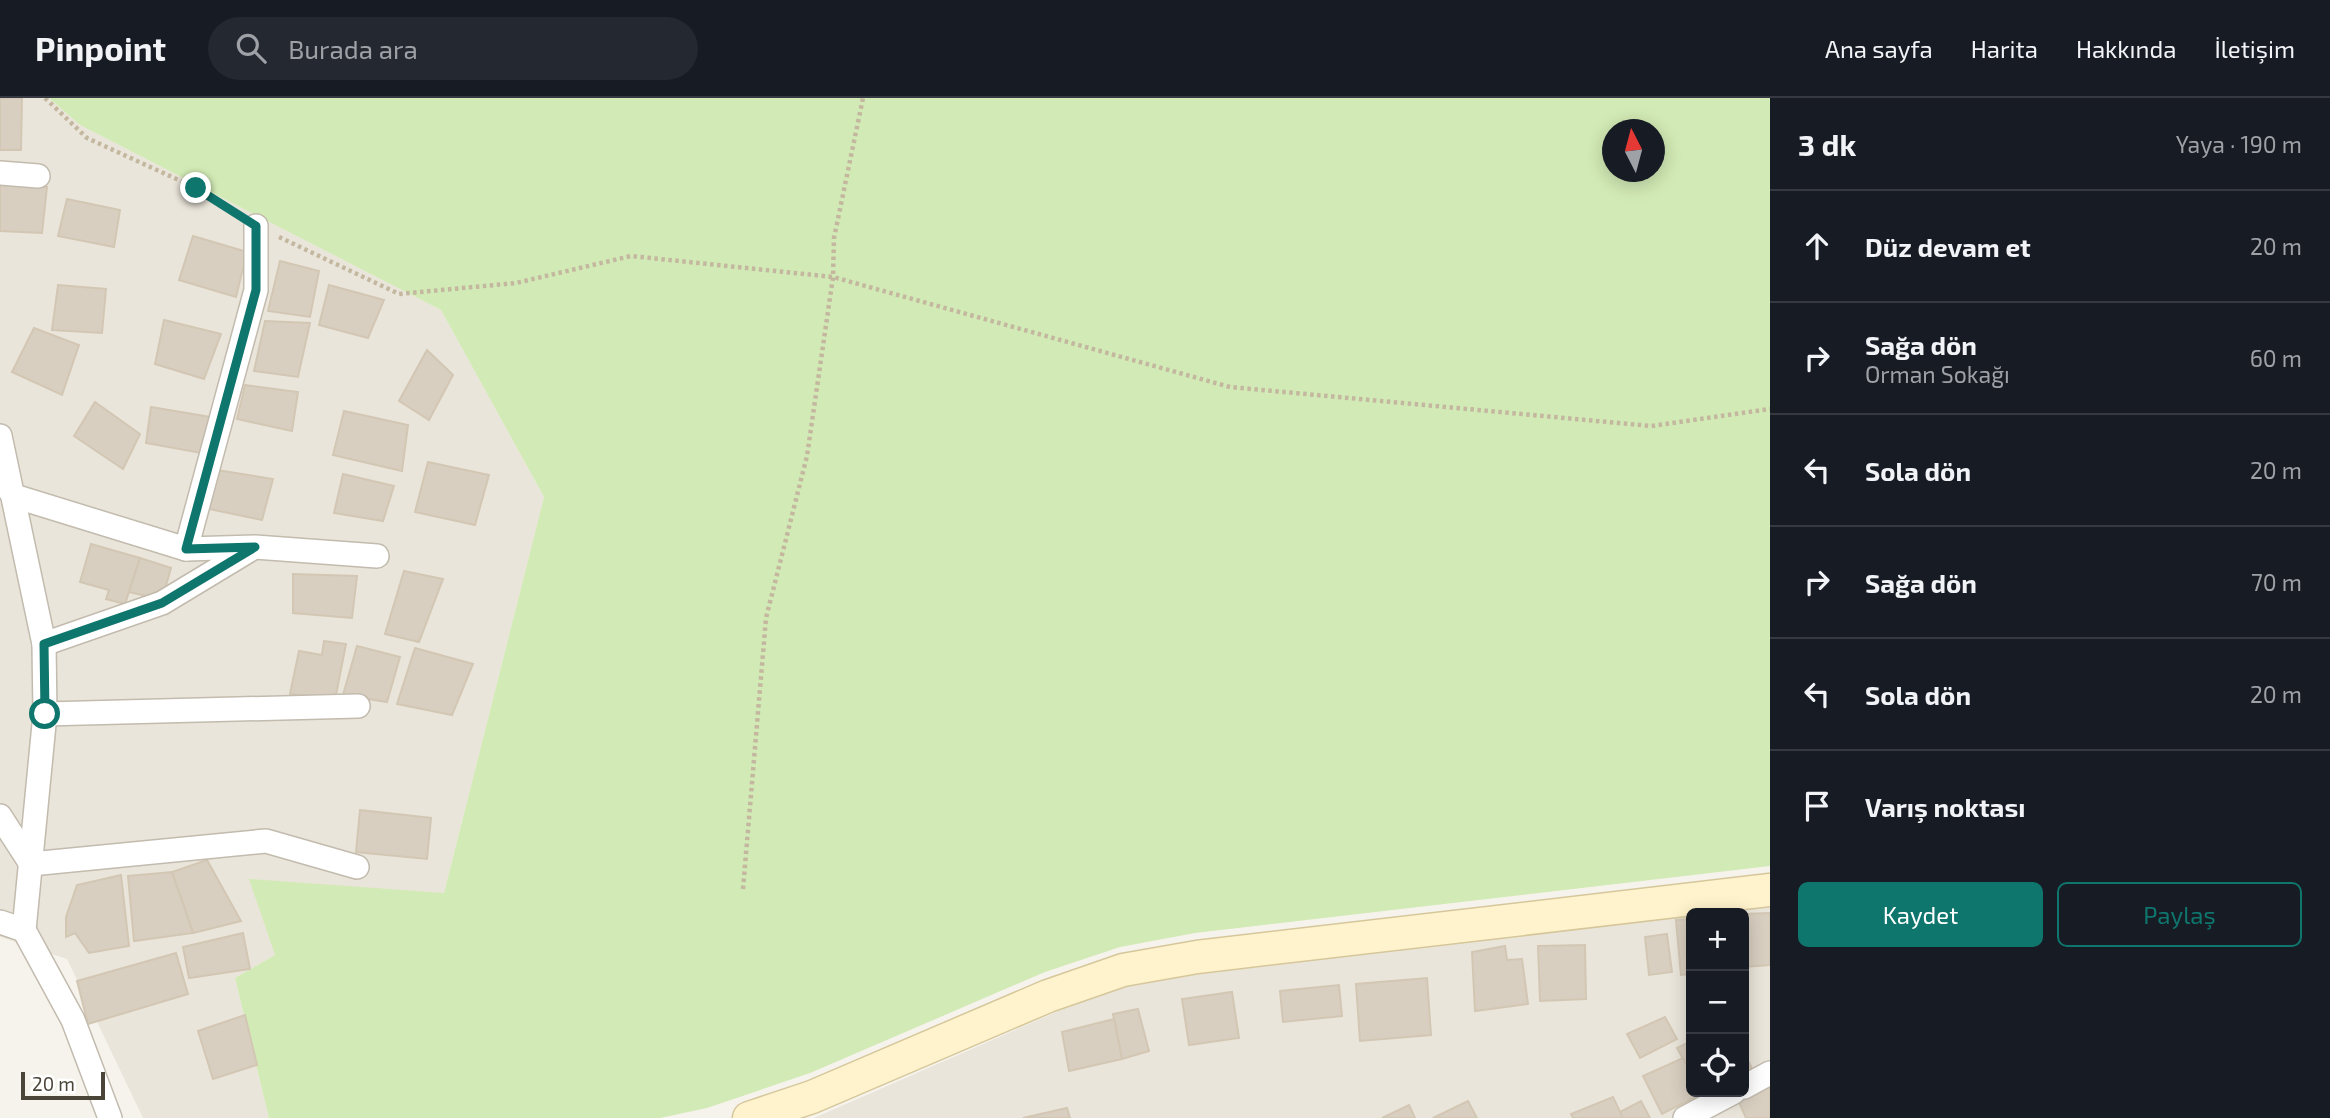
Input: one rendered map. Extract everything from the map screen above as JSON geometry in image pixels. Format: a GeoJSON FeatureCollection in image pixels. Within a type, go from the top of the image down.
{"type":"FeatureCollection","features":[{"type":"Feature","properties":{"kind":"main road"},"geometry":{"type":"LineString","coordinates":[[750,1118],[812,1097],[1048,996],[1123,970],[1211,955],[1770,890]]}},
{"type":"Feature","properties":{"kind":"street"},"geometry":{"type":"LineString","coordinates":[[0,173],[37,176]]}},
{"type":"Feature","properties":{"kind":"street"},"geometry":{"type":"LineString","coordinates":[[186,549],[256,290],[256,226]]}},
{"type":"Feature","properties":{"kind":"street"},"geometry":{"type":"LineString","coordinates":[[0,436],[7,487],[44,644],[45,714],[24,930],[73,1020],[110,1118]]}},
{"type":"Feature","properties":{"kind":"street"},"geometry":{"type":"LineString","coordinates":[[7,487],[186,549],[255,547],[377,556]]}},
{"type":"Feature","properties":{"kind":"street"},"geometry":{"type":"LineString","coordinates":[[44,644],[162,603],[255,547]]}},
{"type":"Feature","properties":{"kind":"street"},"geometry":{"type":"LineString","coordinates":[[45,714],[358,706]]}},
{"type":"Feature","properties":{"kind":"street"},"geometry":{"type":"LineString","coordinates":[[0,816],[31,864]]}},
{"type":"Feature","properties":{"kind":"street"},"geometry":{"type":"LineString","coordinates":[[31,864],[266,841],[357,867]]}},
{"type":"Feature","properties":{"kind":"street"},"geometry":{"type":"LineString","coordinates":[[0,922],[24,930]]}},
{"type":"Feature","properties":{"kind":"street"},"geometry":{"type":"LineString","coordinates":[[1749,1084],[1770,1073]]}},
{"type":"Feature","properties":{"kind":"street"},"geometry":{"type":"LineString","coordinates":[[1685,1118],[1725,1097]]}},
{"type":"Feature","properties":{"kind":"path"},"geometry":{"type":"LineString","coordinates":[[46,98],[87,138],[196,188],[256,226],[399,293],[516,283],[631,256],[833,277],[1230,387],[1651,426],[1770,409]]}},
{"type":"Feature","properties":{"kind":"path"},"geometry":{"type":"LineString","coordinates":[[743,889],[766,618],[807,456],[833,277],[834,238],[863,98]]}},
{"type":"Feature","properties":{"kind":"shaded area"},"geometry":{"type":"Polygon","coordinates":[[[0,98],[49,98],[80,125],[441,310],[544,497],[444,893],[275,955],[235,978],[269,1118],[143,1118],[67,959],[0,937],[0,98]]]}},
{"type":"Feature","properties":{"kind":"shaded area"},"geometry":{"type":"Polygon","coordinates":[[[1770,903],[1770,1118],[814,1118],[1127,981],[1686,913],[1686,1097],[1749,1097],[1749,908],[1729,908],[1770,903]]]}},
{"type":"Feature","properties":{"kind":"green space"},"geometry":{"type":"Polygon","coordinates":[[[49,98],[1770,98],[1770,866],[1195,933],[1120,947],[1045,972],[810,1073],[707,1108],[660,1118],[269,1118],[235,978],[275,955],[249,879],[444,893],[544,497],[441,310],[80,125],[49,98]]]}},
{"type":"Feature","properties":{"kind":"building"},"geometry":{"type":"Polygon","coordinates":[[[0,98],[22,98],[21,150],[0,150],[0,98]]]}},
{"type":"Feature","properties":{"kind":"building"},"geometry":{"type":"Polygon","coordinates":[[[0,183],[47,187],[42,233],[0,231],[0,183]]]}},
{"type":"Feature","properties":{"kind":"building"},"geometry":{"type":"Polygon","coordinates":[[[67,199],[120,210],[114,247],[58,236],[67,199]]]}},
{"type":"Feature","properties":{"kind":"building"},"geometry":{"type":"Polygon","coordinates":[[[193,236],[247,252],[236,297],[179,280],[193,236]]]}},
{"type":"Feature","properties":{"kind":"building"},"geometry":{"type":"Polygon","coordinates":[[[280,261],[319,271],[310,317],[268,311],[280,261]]]}},
{"type":"Feature","properties":{"kind":"building"},"geometry":{"type":"Polygon","coordinates":[[[58,285],[106,289],[102,333],[52,330],[58,285]]]}},
{"type":"Feature","properties":{"kind":"building"},"geometry":{"type":"Polygon","coordinates":[[[329,285],[384,300],[368,338],[319,325],[329,285]]]}},
{"type":"Feature","properties":{"kind":"building"},"geometry":{"type":"Polygon","coordinates":[[[164,320],[221,334],[204,379],[155,364],[164,320]]]}},
{"type":"Feature","properties":{"kind":"building"},"geometry":{"type":"Polygon","coordinates":[[[265,321],[310,323],[298,377],[254,371],[265,321]]]}},
{"type":"Feature","properties":{"kind":"building"},"geometry":{"type":"Polygon","coordinates":[[[34,328],[79,345],[62,395],[12,372],[34,328]]]}},
{"type":"Feature","properties":{"kind":"building"},"geometry":{"type":"Polygon","coordinates":[[[427,350],[453,375],[429,420],[399,401],[427,350]]]}},
{"type":"Feature","properties":{"kind":"building"},"geometry":{"type":"Polygon","coordinates":[[[245,385],[298,392],[292,431],[237,419],[245,385]]]}},
{"type":"Feature","properties":{"kind":"building"},"geometry":{"type":"Polygon","coordinates":[[[95,402],[140,434],[123,469],[74,436],[95,402]]]}},
{"type":"Feature","properties":{"kind":"building"},"geometry":{"type":"Polygon","coordinates":[[[151,407],[211,417],[202,453],[146,443],[151,407]]]}},
{"type":"Feature","properties":{"kind":"building"},"geometry":{"type":"Polygon","coordinates":[[[344,411],[408,425],[402,471],[333,455],[344,411]]]}},
{"type":"Feature","properties":{"kind":"building"},"geometry":{"type":"Polygon","coordinates":[[[428,462],[489,475],[475,525],[415,512],[428,462]]]}},
{"type":"Feature","properties":{"kind":"building"},"geometry":{"type":"Polygon","coordinates":[[[217,470],[273,479],[262,520],[209,509],[217,470]]]}},
{"type":"Feature","properties":{"kind":"building"},"geometry":{"type":"Polygon","coordinates":[[[343,474],[394,486],[383,521],[334,513],[343,474]]]}},
{"type":"Feature","properties":{"kind":"building"},"geometry":{"type":"Polygon","coordinates":[[[91,544],[140,558],[125,604],[106,599],[109,590],[80,582],[91,544]]]}},
{"type":"Feature","properties":{"kind":"building"},"geometry":{"type":"Polygon","coordinates":[[[140,558],[171,568],[165,589],[146,596],[129,592],[140,558]]]}},
{"type":"Feature","properties":{"kind":"building"},"geometry":{"type":"Polygon","coordinates":[[[404,571],[443,579],[419,642],[385,634],[404,571]]]}},
{"type":"Feature","properties":{"kind":"building"},"geometry":{"type":"Polygon","coordinates":[[[293,574],[357,576],[352,618],[293,613],[293,574]]]}},
{"type":"Feature","properties":{"kind":"building"},"geometry":{"type":"Polygon","coordinates":[[[324,641],[346,644],[335,700],[290,694],[299,651],[322,655],[324,641]]]}},
{"type":"Feature","properties":{"kind":"building"},"geometry":{"type":"Polygon","coordinates":[[[357,646],[400,657],[387,702],[343,695],[357,646]]]}},
{"type":"Feature","properties":{"kind":"building"},"geometry":{"type":"Polygon","coordinates":[[[415,648],[473,664],[452,715],[397,704],[415,648]]]}},
{"type":"Feature","properties":{"kind":"building"},"geometry":{"type":"Polygon","coordinates":[[[360,810],[431,818],[427,859],[356,852],[360,810]]]}},
{"type":"Feature","properties":{"kind":"building"},"geometry":{"type":"Polygon","coordinates":[[[207,860],[241,921],[193,933],[172,872],[207,860]]]}},
{"type":"Feature","properties":{"kind":"building"},"geometry":{"type":"Polygon","coordinates":[[[172,872],[193,933],[134,941],[128,876],[172,872]]]}},
{"type":"Feature","properties":{"kind":"building"},"geometry":{"type":"Polygon","coordinates":[[[121,875],[129,946],[89,953],[75,933],[66,937],[66,917],[77,885],[121,875]]]}},
{"type":"Feature","properties":{"kind":"building"},"geometry":{"type":"Polygon","coordinates":[[[1770,913],[1770,965],[1749,967],[1749,914],[1770,913]]]}},
{"type":"Feature","properties":{"kind":"building"},"geometry":{"type":"Polygon","coordinates":[[[1686,919],[1686,974],[1681,975],[1676,920],[1686,919]]]}},
{"type":"Feature","properties":{"kind":"building"},"geometry":{"type":"Polygon","coordinates":[[[243,933],[250,969],[189,978],[183,947],[243,933]]]}},
{"type":"Feature","properties":{"kind":"building"},"geometry":{"type":"Polygon","coordinates":[[[1667,934],[1672,972],[1649,975],[1645,937],[1667,934]]]}},
{"type":"Feature","properties":{"kind":"building"},"geometry":{"type":"Polygon","coordinates":[[[1585,945],[1586,999],[1540,1001],[1538,946],[1585,945]]]}},
{"type":"Feature","properties":{"kind":"building"},"geometry":{"type":"Polygon","coordinates":[[[1505,946],[1507,960],[1522,959],[1528,1004],[1475,1011],[1472,952],[1505,946]]]}},
{"type":"Feature","properties":{"kind":"building"},"geometry":{"type":"Polygon","coordinates":[[[176,953],[188,994],[88,1024],[77,981],[176,953]]]}},
{"type":"Feature","properties":{"kind":"building"},"geometry":{"type":"Polygon","coordinates":[[[1427,978],[1431,1035],[1360,1041],[1356,984],[1427,978]]]}},
{"type":"Feature","properties":{"kind":"building"},"geometry":{"type":"Polygon","coordinates":[[[1339,985],[1342,1016],[1283,1022],[1280,991],[1339,985]]]}},
{"type":"Feature","properties":{"kind":"building"},"geometry":{"type":"Polygon","coordinates":[[[1232,992],[1239,1038],[1189,1045],[1182,999],[1232,992]]]}},
{"type":"Feature","properties":{"kind":"building"},"geometry":{"type":"Polygon","coordinates":[[[1138,1009],[1149,1051],[1122,1059],[1113,1014],[1138,1009]]]}},
{"type":"Feature","properties":{"kind":"building"},"geometry":{"type":"Polygon","coordinates":[[[245,1015],[257,1065],[213,1079],[198,1031],[245,1015]]]}},
{"type":"Feature","properties":{"kind":"building"},"geometry":{"type":"Polygon","coordinates":[[[1665,1017],[1677,1039],[1640,1058],[1627,1034],[1665,1017]]]}},
{"type":"Feature","properties":{"kind":"building"},"geometry":{"type":"Polygon","coordinates":[[[1114,1019],[1122,1059],[1069,1071],[1062,1032],[1114,1019]]]}},
{"type":"Feature","properties":{"kind":"building"},"geometry":{"type":"Polygon","coordinates":[[[1686,1044],[1686,1065],[1677,1048],[1686,1044]]]}},
{"type":"Feature","properties":{"kind":"building"},"geometry":{"type":"Polygon","coordinates":[[[1683,1058],[1686,1064],[1686,1097],[1695,1097],[1662,1114],[1643,1076],[1683,1058]]]}},
{"type":"Feature","properties":{"kind":"building"},"geometry":{"type":"Polygon","coordinates":[[[1770,1083],[1770,1118],[1746,1118],[1738,1100],[1749,1097],[1749,1094],[1770,1083]]]}},
{"type":"Feature","properties":{"kind":"building"},"geometry":{"type":"Polygon","coordinates":[[[1613,1097],[1623,1118],[1573,1118],[1571,1114],[1613,1097]]]}},
{"type":"Feature","properties":{"kind":"building"},"geometry":{"type":"Polygon","coordinates":[[[1468,1101],[1477,1118],[1433,1118],[1468,1101]]]}},
{"type":"Feature","properties":{"kind":"building"},"geometry":{"type":"Polygon","coordinates":[[[1641,1101],[1650,1118],[1623,1118],[1620,1112],[1641,1101]]]}},
{"type":"Feature","properties":{"kind":"building"},"geometry":{"type":"Polygon","coordinates":[[[1409,1105],[1415,1118],[1382,1118],[1409,1105]]]}},
{"type":"Feature","properties":{"kind":"building"},"geometry":{"type":"Polygon","coordinates":[[[1067,1108],[1070,1118],[1023,1118],[1067,1108]]]}},
{"type":"Feature","properties":{"kind":"route"},"geometry":{"type":"LineString","coordinates":[[45,714],[44,644],[162,603],[255,547],[186,549],[256,290],[258,246],[256,226],[196,188]]}}]}
